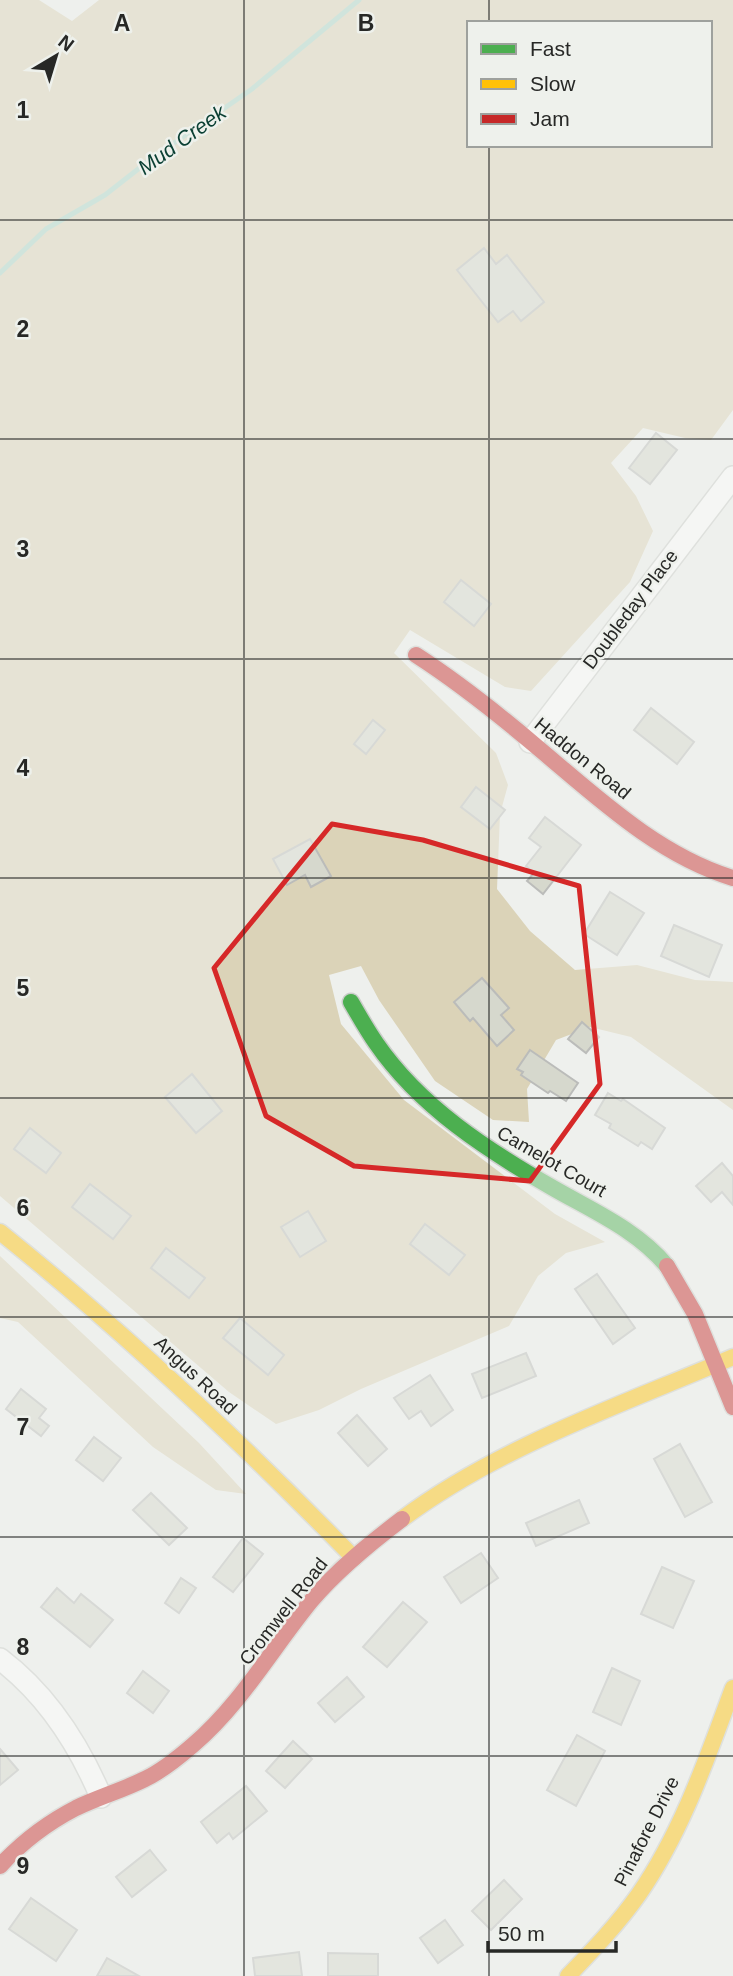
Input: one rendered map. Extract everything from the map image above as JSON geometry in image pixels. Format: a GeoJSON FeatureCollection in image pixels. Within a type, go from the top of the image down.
{"type":"FeatureCollection","features":[{"type":"Feature","properties":{"kind":"street","name":"Doubleday Place"},"geometry":{"type":"LineString","coordinates":[[530,742],[733,477]]}},
{"type":"Feature","properties":{"kind":"street","name":"Haddon Road"},"geometry":{"type":"LineString","coordinates":[[416,654],[604,803],[645,832],[712,873],[733,878]]}},
{"type":"Feature","properties":{"kind":"street","name":"Camelot Court"},"geometry":{"type":"LineString","coordinates":[[351,1002],[401,1077],[424,1100],[489,1150],[654,1248],[673,1271],[717,1364]]}},
{"type":"Feature","properties":{"kind":"street","name":"Angus Road"},"geometry":{"type":"LineString","coordinates":[[0,1232],[80,1297],[169,1377],[354,1558]]}},
{"type":"Feature","properties":{"kind":"street","name":"Cromwell Road"},"geometry":{"type":"LineString","coordinates":[[0,1866],[17,1846],[31,1836],[72,1811],[146,1779],[166,1767],[220,1722],[242,1698],[329,1581],[386,1531],[471,1475],[573,1424],[733,1357]]}},
{"type":"Feature","properties":{"kind":"street"},"geometry":{"type":"LineString","coordinates":[[717,1364],[733,1407]]}},
{"type":"Feature","properties":{"kind":"street"},"geometry":{"type":"LineString","coordinates":[[0,1660],[24,1680],[69,1735],[89,1769],[101,1797]]}},
{"type":"Feature","properties":{"kind":"street","name":"Pinafore Drive"},"geometry":{"type":"LineString","coordinates":[[568,1976],[600,1944],[649,1878],[683,1812],[733,1688]]}},
{"type":"Feature","properties":{"kind":"highlighted area"},"geometry":{"type":"Polygon","coordinates":[[[332,824],[423,840],[579,886],[600,1084],[530,1181],[354,1166],[266,1116],[214,968],[332,824]]]}},
{"type":"Feature","properties":{"kind":"shaded area"},"geometry":{"type":"Polygon","coordinates":[[[0,0],[39,0],[72,21],[99,0],[733,0],[733,410],[711,440],[685,438],[643,428],[611,463],[636,496],[653,531],[630,582],[531,691],[505,687],[410,630],[394,653],[496,753],[508,785],[500,814],[497,889],[530,931],[575,970],[637,965],[695,980],[733,982],[733,1110],[631,1037],[590,1027],[556,1040],[527,1089],[529,1122],[493,1120],[435,1081],[379,1000],[361,966],[329,975],[341,1024],[404,1100],[555,1214],[605,1242],[566,1253],[538,1276],[509,1326],[361,1389],[319,1410],[276,1424],[229,1392],[0,1196],[0,0]]]}},
{"type":"Feature","properties":{"kind":"shaded area"},"geometry":{"type":"Polygon","coordinates":[[[0,1256],[199,1443],[246,1494],[216,1490],[153,1447],[18,1322],[0,1318],[0,1256]]]}},
{"type":"Feature","properties":{"kind":"building"},"geometry":{"type":"Polygon","coordinates":[[[484,248],[496,264],[507,255],[544,302],[521,321],[513,311],[498,322],[457,270],[484,248]]]}},
{"type":"Feature","properties":{"kind":"building"},"geometry":{"type":"Polygon","coordinates":[[[656,433],[677,450],[650,484],[629,468],[656,433]]]}},
{"type":"Feature","properties":{"kind":"building"},"geometry":{"type":"Polygon","coordinates":[[[461,580],[491,604],[474,626],[444,602],[461,580]]]}},
{"type":"Feature","properties":{"kind":"building"},"geometry":{"type":"Polygon","coordinates":[[[651,708],[694,742],[677,764],[634,730],[651,708]]]}},
{"type":"Feature","properties":{"kind":"building"},"geometry":{"type":"Polygon","coordinates":[[[373,720],[385,730],[366,754],[354,744],[373,720]]]}},
{"type":"Feature","properties":{"kind":"building"},"geometry":{"type":"Polygon","coordinates":[[[476,787],[505,810],[490,829],[461,807],[476,787]]]}},
{"type":"Feature","properties":{"kind":"building"},"geometry":{"type":"Polygon","coordinates":[[[545,817],[581,845],[543,894],[527,881],[534,873],[526,866],[541,847],[529,838],[545,817]]]}},
{"type":"Feature","properties":{"kind":"building"},"geometry":{"type":"Polygon","coordinates":[[[310,839],[331,876],[311,887],[305,875],[287,885],[273,859],[310,839]]]}},
{"type":"Feature","properties":{"kind":"building"},"geometry":{"type":"Polygon","coordinates":[[[610,892],[644,913],[617,955],[584,934],[610,892]]]}},
{"type":"Feature","properties":{"kind":"building"},"geometry":{"type":"Polygon","coordinates":[[[674,925],[722,945],[709,977],[661,956],[674,925]]]}},
{"type":"Feature","properties":{"kind":"building"},"geometry":{"type":"Polygon","coordinates":[[[482,978],[509,1008],[501,1015],[514,1030],[497,1046],[473,1018],[470,1021],[454,1002],[482,978]]]}},
{"type":"Feature","properties":{"kind":"building"},"geometry":{"type":"Polygon","coordinates":[[[582,1022],[599,1037],[586,1053],[568,1039],[582,1022]]]}},
{"type":"Feature","properties":{"kind":"building"},"geometry":{"type":"Polygon","coordinates":[[[530,1050],[578,1083],[566,1101],[521,1075],[523,1072],[517,1069],[530,1050]]]}},
{"type":"Feature","properties":{"kind":"building"},"geometry":{"type":"Polygon","coordinates":[[[192,1074],[222,1111],[196,1133],[165,1097],[192,1074]]]}},
{"type":"Feature","properties":{"kind":"building"},"geometry":{"type":"Polygon","coordinates":[[[608,1093],[621,1101],[623,1099],[665,1128],[652,1149],[641,1142],[638,1146],[609,1128],[611,1124],[595,1115],[608,1093]]]}},
{"type":"Feature","properties":{"kind":"building"},"geometry":{"type":"Polygon","coordinates":[[[30,1128],[61,1153],[46,1173],[14,1149],[30,1128]]]}},
{"type":"Feature","properties":{"kind":"building"},"geometry":{"type":"Polygon","coordinates":[[[722,1163],[733,1176],[733,1205],[722,1192],[711,1202],[696,1186],[722,1163]]]}},
{"type":"Feature","properties":{"kind":"building"},"geometry":{"type":"Polygon","coordinates":[[[90,1184],[131,1216],[113,1239],[72,1207],[90,1184]]]}},
{"type":"Feature","properties":{"kind":"building"},"geometry":{"type":"Polygon","coordinates":[[[308,1211],[326,1241],[300,1257],[281,1227],[308,1211]]]}},
{"type":"Feature","properties":{"kind":"building"},"geometry":{"type":"Polygon","coordinates":[[[425,1224],[465,1255],[449,1275],[410,1244],[425,1224]]]}},
{"type":"Feature","properties":{"kind":"building"},"geometry":{"type":"Polygon","coordinates":[[[166,1248],[205,1278],[189,1298],[151,1268],[166,1248]]]}},
{"type":"Feature","properties":{"kind":"building"},"geometry":{"type":"Polygon","coordinates":[[[597,1274],[635,1328],[613,1344],[575,1289],[597,1274]]]}},
{"type":"Feature","properties":{"kind":"building"},"geometry":{"type":"Polygon","coordinates":[[[240,1318],[284,1355],[268,1375],[223,1338],[240,1318]]]}},
{"type":"Feature","properties":{"kind":"building"},"geometry":{"type":"Polygon","coordinates":[[[526,1353],[536,1376],[482,1398],[472,1374],[526,1353]]]}},
{"type":"Feature","properties":{"kind":"building"},"geometry":{"type":"Polygon","coordinates":[[[430,1375],[453,1410],[431,1426],[421,1411],[409,1419],[394,1398],[430,1375]]]}},
{"type":"Feature","properties":{"kind":"building"},"geometry":{"type":"Polygon","coordinates":[[[21,1389],[46,1409],[39,1418],[49,1426],[41,1436],[6,1409],[21,1389]]]}},
{"type":"Feature","properties":{"kind":"building"},"geometry":{"type":"Polygon","coordinates":[[[357,1415],[387,1449],[368,1466],[338,1433],[357,1415]]]}},
{"type":"Feature","properties":{"kind":"building"},"geometry":{"type":"Polygon","coordinates":[[[94,1437],[121,1458],[103,1481],[76,1460],[94,1437]]]}},
{"type":"Feature","properties":{"kind":"building"},"geometry":{"type":"Polygon","coordinates":[[[680,1444],[712,1502],[685,1517],[654,1459],[680,1444]]]}},
{"type":"Feature","properties":{"kind":"building"},"geometry":{"type":"Polygon","coordinates":[[[151,1493],[187,1528],[169,1545],[133,1510],[151,1493]]]}},
{"type":"Feature","properties":{"kind":"building"},"geometry":{"type":"Polygon","coordinates":[[[579,1500],[589,1523],[536,1546],[526,1523],[579,1500]]]}},
{"type":"Feature","properties":{"kind":"building"},"geometry":{"type":"Polygon","coordinates":[[[243,1538],[263,1554],[233,1592],[213,1577],[243,1538]]]}},
{"type":"Feature","properties":{"kind":"building"},"geometry":{"type":"Polygon","coordinates":[[[481,1553],[498,1578],[461,1603],[444,1577],[481,1553]]]}},
{"type":"Feature","properties":{"kind":"building"},"geometry":{"type":"Polygon","coordinates":[[[662,1567],[694,1581],[673,1628],[641,1614],[662,1567]]]}},
{"type":"Feature","properties":{"kind":"building"},"geometry":{"type":"Polygon","coordinates":[[[181,1578],[196,1588],[179,1613],[165,1603],[181,1578]]]}},
{"type":"Feature","properties":{"kind":"building"},"geometry":{"type":"Polygon","coordinates":[[[57,1588],[74,1603],[81,1594],[113,1620],[90,1647],[41,1607],[57,1588]]]}},
{"type":"Feature","properties":{"kind":"building"},"geometry":{"type":"Polygon","coordinates":[[[403,1602],[427,1622],[387,1667],[363,1647],[403,1602]]]}},
{"type":"Feature","properties":{"kind":"building"},"geometry":{"type":"Polygon","coordinates":[[[612,1668],[640,1681],[621,1725],[593,1712],[612,1668]]]}},
{"type":"Feature","properties":{"kind":"building"},"geometry":{"type":"Polygon","coordinates":[[[143,1671],[169,1691],[153,1713],[127,1693],[143,1671]]]}},
{"type":"Feature","properties":{"kind":"building"},"geometry":{"type":"Polygon","coordinates":[[[347,1677],[364,1697],[335,1722],[318,1703],[347,1677]]]}},
{"type":"Feature","properties":{"kind":"building"},"geometry":{"type":"Polygon","coordinates":[[[577,1735],[605,1751],[576,1806],[547,1790],[577,1735]]]}},
{"type":"Feature","properties":{"kind":"building"},"geometry":{"type":"Polygon","coordinates":[[[293,1741],[312,1759],[285,1788],[266,1771],[293,1741]]]}},
{"type":"Feature","properties":{"kind":"building"},"geometry":{"type":"Polygon","coordinates":[[[0,1749],[18,1770],[0,1785],[0,1749]]]}},
{"type":"Feature","properties":{"kind":"building"},"geometry":{"type":"Polygon","coordinates":[[[246,1786],[267,1811],[233,1839],[229,1833],[217,1843],[201,1822],[246,1786]]]}},
{"type":"Feature","properties":{"kind":"building"},"geometry":{"type":"Polygon","coordinates":[[[150,1850],[166,1870],[132,1897],[116,1877],[150,1850]]]}},
{"type":"Feature","properties":{"kind":"building"},"geometry":{"type":"Polygon","coordinates":[[[504,1880],[522,1899],[491,1930],[472,1911],[504,1880]]]}},
{"type":"Feature","properties":{"kind":"building"},"geometry":{"type":"Polygon","coordinates":[[[31,1898],[77,1930],[56,1961],[9,1929],[31,1898]]]}},
{"type":"Feature","properties":{"kind":"building"},"geometry":{"type":"Polygon","coordinates":[[[445,1920],[463,1945],[438,1963],[420,1938],[445,1920]]]}},
{"type":"Feature","properties":{"kind":"building"},"geometry":{"type":"Polygon","coordinates":[[[299,1952],[302,1976],[255,1976],[253,1958],[299,1952]]]}},
{"type":"Feature","properties":{"kind":"building"},"geometry":{"type":"Polygon","coordinates":[[[328,1953],[378,1954],[378,1976],[328,1976],[328,1953]]]}},
{"type":"Feature","properties":{"kind":"building"},"geometry":{"type":"Polygon","coordinates":[[[107,1958],[139,1976],[97,1976],[107,1958]]]}},
{"type":"Feature","properties":{"kind":"waterway","name":"Mud Creek"},"geometry":{"type":"LineString","coordinates":[[0,273],[46,229],[105,195],[151,159],[252,89],[359,0]]}},
{"type":"Feature","properties":{"kind":"traffic: fast"},"geometry":{"type":"LineString","coordinates":[[351,1002],[394,1066],[434,1107],[504,1158],[628,1232],[667,1266]]}},
{"type":"Feature","properties":{"kind":"traffic: slow"},"geometry":{"type":"LineString","coordinates":[[0,1232],[93,1309],[182,1390],[354,1558]]}},
{"type":"Feature","properties":{"kind":"traffic: slow"},"geometry":{"type":"LineString","coordinates":[[402,1519],[440,1493],[520,1448],[733,1357]]}},
{"type":"Feature","properties":{"kind":"traffic: slow"},"geometry":{"type":"LineString","coordinates":[[568,1976],[623,1916],[668,1846],[692,1794],[733,1688]]}},
{"type":"Feature","properties":{"kind":"traffic: jam"},"geometry":{"type":"LineString","coordinates":[[416,655],[481,701],[632,825],[681,856],[733,878]]}},
{"type":"Feature","properties":{"kind":"traffic: jam"},"geometry":{"type":"LineString","coordinates":[[667,1266],[695,1314],[733,1407]]}},
{"type":"Feature","properties":{"kind":"traffic: jam"},"geometry":{"type":"LineString","coordinates":[[0,1866],[26,1841],[55,1820],[76,1808],[151,1776],[193,1745],[241,1694],[321,1590],[354,1558],[402,1519]]}}]}
